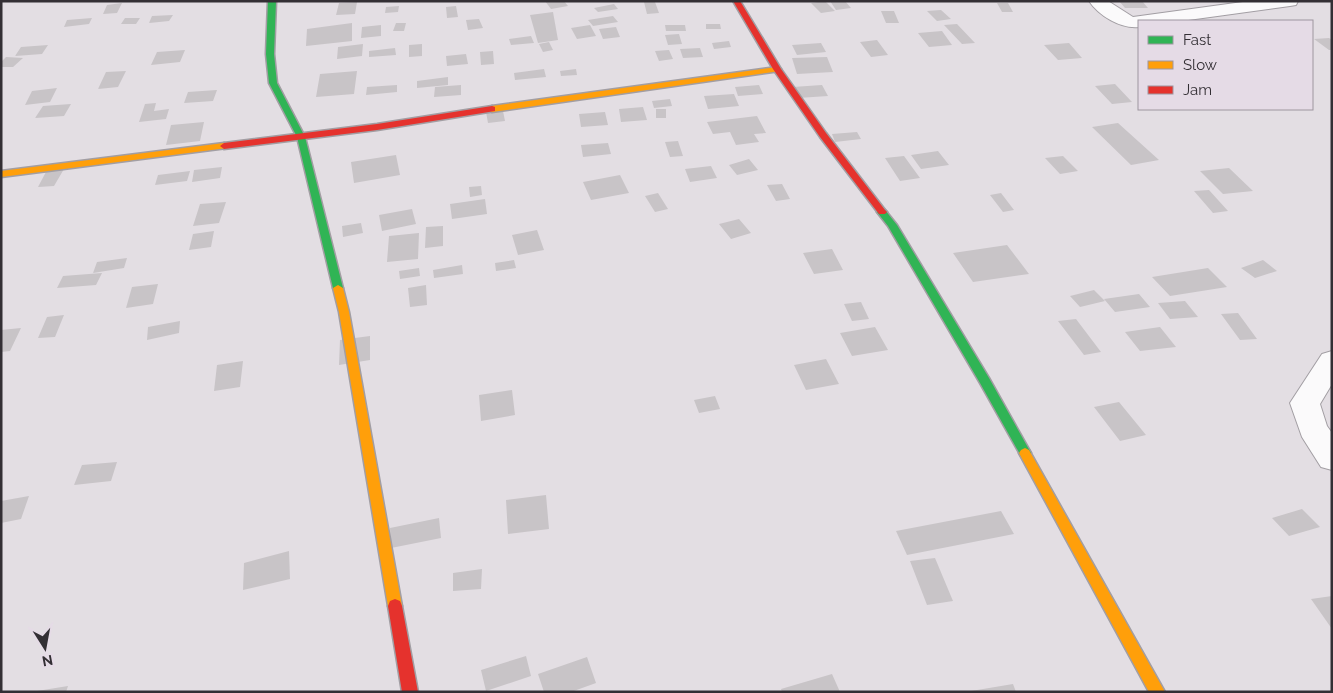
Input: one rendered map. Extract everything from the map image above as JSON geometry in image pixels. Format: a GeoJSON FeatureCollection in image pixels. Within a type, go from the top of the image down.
{"type":"FeatureCollection","features":[{"type":"Feature","properties":{"kind":"street"},"geometry":{"type":"LineString","coordinates":[[272,1],[270,54],[273,83],[301,137],[344,312],[410,692]]}},
{"type":"Feature","properties":{"kind":"street"},"geometry":{"type":"LineString","coordinates":[[736,1],[777,69],[823,135],[892,226],[985,380],[1157,692]]}},
{"type":"Feature","properties":{"kind":"street"},"geometry":{"type":"LineString","coordinates":[[1097,1],[1124,20],[1138,22]]}},
{"type":"Feature","properties":{"kind":"street"},"geometry":{"type":"LineString","coordinates":[[1151,20],[1290,1]]}},
{"type":"Feature","properties":{"kind":"street"},"geometry":{"type":"LineString","coordinates":[[1,174],[376,128],[575,96],[777,69]]}},
{"type":"Feature","properties":{"kind":"street"},"geometry":{"type":"LineString","coordinates":[[1332,361],[1305,403],[1313,429],[1332,458]]}},
{"type":"Feature","properties":{"kind":"building"},"geometry":{"type":"Polygon","coordinates":[[[545,1],[564,1],[568,6],[551,9],[545,1]]]}},
{"type":"Feature","properties":{"kind":"building"},"geometry":{"type":"Polygon","coordinates":[[[825,1],[835,11],[821,13],[811,3],[825,1]]]}},
{"type":"Feature","properties":{"kind":"building"},"geometry":{"type":"Polygon","coordinates":[[[830,1],[845,1],[851,8],[836,10],[830,1]]]}},
{"type":"Feature","properties":{"kind":"building"},"geometry":{"type":"Polygon","coordinates":[[[1119,1],[1142,1],[1148,8],[1125,8],[1119,1]]]}},
{"type":"Feature","properties":{"kind":"building"},"geometry":{"type":"Polygon","coordinates":[[[357,2],[355,14],[336,15],[339,3],[357,2]]]}},
{"type":"Feature","properties":{"kind":"building"},"geometry":{"type":"Polygon","coordinates":[[[644,2],[655,2],[659,13],[647,14],[644,2]]]}},
{"type":"Feature","properties":{"kind":"building"},"geometry":{"type":"Polygon","coordinates":[[[122,3],[117,13],[103,14],[107,5],[122,3]]]}},
{"type":"Feature","properties":{"kind":"building"},"geometry":{"type":"Polygon","coordinates":[[[997,3],[1008,3],[1013,12],[1002,12],[997,3]]]}},
{"type":"Feature","properties":{"kind":"building"},"geometry":{"type":"Polygon","coordinates":[[[614,4],[618,9],[598,12],[594,8],[614,4]]]}},
{"type":"Feature","properties":{"kind":"building"},"geometry":{"type":"Polygon","coordinates":[[[399,6],[398,12],[385,13],[386,7],[399,6]]]}},
{"type":"Feature","properties":{"kind":"building"},"geometry":{"type":"Polygon","coordinates":[[[456,6],[458,17],[447,18],[446,7],[456,6]]]}},
{"type":"Feature","properties":{"kind":"building"},"geometry":{"type":"Polygon","coordinates":[[[941,10],[951,19],[937,21],[927,11],[941,10]]]}},
{"type":"Feature","properties":{"kind":"building"},"geometry":{"type":"Polygon","coordinates":[[[881,11],[894,11],[899,23],[886,23],[881,11]]]}},
{"type":"Feature","properties":{"kind":"building"},"geometry":{"type":"Polygon","coordinates":[[[553,12],[558,40],[538,43],[530,15],[553,12]]]}},
{"type":"Feature","properties":{"kind":"building"},"geometry":{"type":"Polygon","coordinates":[[[173,15],[169,21],[149,23],[152,16],[173,15]]]}},
{"type":"Feature","properties":{"kind":"building"},"geometry":{"type":"Polygon","coordinates":[[[613,16],[618,22],[593,26],[588,20],[613,16]]]}},
{"type":"Feature","properties":{"kind":"building"},"geometry":{"type":"Polygon","coordinates":[[[92,18],[89,24],[64,27],[67,20],[92,18]]]}},
{"type":"Feature","properties":{"kind":"building"},"geometry":{"type":"Polygon","coordinates":[[[125,18],[140,18],[136,24],[121,24],[125,18]]]}},
{"type":"Feature","properties":{"kind":"building"},"geometry":{"type":"Polygon","coordinates":[[[479,19],[483,28],[468,30],[466,20],[479,19]]]}},
{"type":"Feature","properties":{"kind":"building"},"geometry":{"type":"Polygon","coordinates":[[[352,23],[352,41],[306,46],[307,29],[352,23]]]}},
{"type":"Feature","properties":{"kind":"building"},"geometry":{"type":"Polygon","coordinates":[[[396,23],[406,23],[404,31],[393,31],[396,23]]]}},
{"type":"Feature","properties":{"kind":"building"},"geometry":{"type":"Polygon","coordinates":[[[706,24],[720,24],[721,29],[706,29],[706,24]]]}},
{"type":"Feature","properties":{"kind":"building"},"geometry":{"type":"Polygon","coordinates":[[[957,24],[975,43],[962,44],[944,25],[957,24]]]}},
{"type":"Feature","properties":{"kind":"building"},"geometry":{"type":"Polygon","coordinates":[[[381,25],[381,36],[361,38],[362,27],[381,25]]]}},
{"type":"Feature","properties":{"kind":"building"},"geometry":{"type":"Polygon","coordinates":[[[590,25],[596,36],[577,39],[571,28],[590,25]]]}},
{"type":"Feature","properties":{"kind":"building"},"geometry":{"type":"Polygon","coordinates":[[[665,25],[685,25],[686,31],[666,31],[665,25]]]}},
{"type":"Feature","properties":{"kind":"building"},"geometry":{"type":"Polygon","coordinates":[[[616,27],[620,37],[603,39],[599,29],[616,27]]]}},
{"type":"Feature","properties":{"kind":"building"},"geometry":{"type":"Polygon","coordinates":[[[942,31],[952,45],[929,47],[918,33],[942,31]]]}},
{"type":"Feature","properties":{"kind":"building"},"geometry":{"type":"Polygon","coordinates":[[[679,34],[682,44],[668,45],[665,35],[679,34]]]}},
{"type":"Feature","properties":{"kind":"building"},"geometry":{"type":"Polygon","coordinates":[[[531,36],[534,43],[511,45],[509,39],[531,36]]]}},
{"type":"Feature","properties":{"kind":"building"},"geometry":{"type":"Polygon","coordinates":[[[1329,38],[1332,40],[1332,50],[1329,50],[1314,39],[1329,38]]]}},
{"type":"Feature","properties":{"kind":"building"},"geometry":{"type":"Polygon","coordinates":[[[877,40],[888,55],[871,57],[860,42],[877,40]]]}},
{"type":"Feature","properties":{"kind":"building"},"geometry":{"type":"Polygon","coordinates":[[[729,41],[731,47],[714,49],[712,43],[729,41]]]}},
{"type":"Feature","properties":{"kind":"building"},"geometry":{"type":"Polygon","coordinates":[[[549,42],[553,50],[543,52],[539,44],[549,42]]]}},
{"type":"Feature","properties":{"kind":"building"},"geometry":{"type":"Polygon","coordinates":[[[821,43],[826,52],[797,55],[792,45],[821,43]]]}},
{"type":"Feature","properties":{"kind":"building"},"geometry":{"type":"Polygon","coordinates":[[[1069,43],[1082,58],[1058,60],[1044,45],[1069,43]]]}},
{"type":"Feature","properties":{"kind":"building"},"geometry":{"type":"Polygon","coordinates":[[[363,44],[362,56],[337,59],[338,47],[363,44]]]}},
{"type":"Feature","properties":{"kind":"building"},"geometry":{"type":"Polygon","coordinates":[[[422,44],[422,56],[409,57],[409,45],[422,44]]]}},
{"type":"Feature","properties":{"kind":"building"},"geometry":{"type":"Polygon","coordinates":[[[48,45],[42,54],[15,56],[21,47],[48,45]]]}},
{"type":"Feature","properties":{"kind":"building"},"geometry":{"type":"Polygon","coordinates":[[[395,48],[396,55],[369,57],[369,51],[395,48]]]}},
{"type":"Feature","properties":{"kind":"building"},"geometry":{"type":"Polygon","coordinates":[[[700,48],[703,57],[683,58],[680,49],[700,48]]]}},
{"type":"Feature","properties":{"kind":"building"},"geometry":{"type":"Polygon","coordinates":[[[185,50],[180,62],[151,65],[157,52],[185,50]]]}},
{"type":"Feature","properties":{"kind":"building"},"geometry":{"type":"Polygon","coordinates":[[[669,50],[673,59],[659,61],[655,51],[669,50]]]}},
{"type":"Feature","properties":{"kind":"building"},"geometry":{"type":"Polygon","coordinates":[[[493,51],[494,64],[481,65],[480,52],[493,51]]]}},
{"type":"Feature","properties":{"kind":"building"},"geometry":{"type":"Polygon","coordinates":[[[466,54],[468,64],[447,66],[446,56],[466,54]]]}},
{"type":"Feature","properties":{"kind":"building"},"geometry":{"type":"Polygon","coordinates":[[[6,57],[23,58],[13,67],[1,67],[1,62],[6,57]]]}},
{"type":"Feature","properties":{"kind":"building"},"geometry":{"type":"Polygon","coordinates":[[[827,57],[833,72],[797,74],[792,58],[827,57]]]}},
{"type":"Feature","properties":{"kind":"building"},"geometry":{"type":"Polygon","coordinates":[[[544,69],[546,77],[515,80],[514,73],[544,69]]]}},
{"type":"Feature","properties":{"kind":"building"},"geometry":{"type":"Polygon","coordinates":[[[576,69],[577,75],[561,76],[560,71],[576,69]]]}},
{"type":"Feature","properties":{"kind":"building"},"geometry":{"type":"Polygon","coordinates":[[[126,71],[118,87],[98,89],[106,72],[126,71]]]}},
{"type":"Feature","properties":{"kind":"building"},"geometry":{"type":"Polygon","coordinates":[[[357,71],[354,94],[316,97],[320,74],[357,71]]]}},
{"type":"Feature","properties":{"kind":"building"},"geometry":{"type":"Polygon","coordinates":[[[448,77],[448,85],[417,88],[417,81],[448,77]]]}},
{"type":"Feature","properties":{"kind":"building"},"geometry":{"type":"Polygon","coordinates":[[[1115,84],[1132,102],[1112,104],[1095,86],[1115,84]]]}},
{"type":"Feature","properties":{"kind":"building"},"geometry":{"type":"Polygon","coordinates":[[[397,85],[397,92],[366,95],[367,87],[397,85]]]}},
{"type":"Feature","properties":{"kind":"building"},"geometry":{"type":"Polygon","coordinates":[[[461,85],[461,95],[434,97],[435,87],[461,85]]]}},
{"type":"Feature","properties":{"kind":"building"},"geometry":{"type":"Polygon","coordinates":[[[759,85],[763,94],[738,96],[735,87],[759,85]]]}},
{"type":"Feature","properties":{"kind":"building"},"geometry":{"type":"Polygon","coordinates":[[[822,85],[828,96],[798,98],[793,87],[822,85]]]}},
{"type":"Feature","properties":{"kind":"building"},"geometry":{"type":"Polygon","coordinates":[[[57,88],[50,102],[25,105],[32,91],[57,88]]]}},
{"type":"Feature","properties":{"kind":"building"},"geometry":{"type":"Polygon","coordinates":[[[217,90],[213,101],[184,103],[188,92],[217,90]]]}},
{"type":"Feature","properties":{"kind":"building"},"geometry":{"type":"Polygon","coordinates":[[[734,94],[739,106],[708,109],[704,96],[734,94]]]}},
{"type":"Feature","properties":{"kind":"building"},"geometry":{"type":"Polygon","coordinates":[[[670,99],[672,106],[654,108],[652,101],[670,99]]]}},
{"type":"Feature","properties":{"kind":"building"},"geometry":{"type":"Polygon","coordinates":[[[156,103],[154,111],[169,109],[166,119],[139,122],[145,104],[156,103]]]}},
{"type":"Feature","properties":{"kind":"building"},"geometry":{"type":"Polygon","coordinates":[[[71,104],[64,116],[35,118],[43,106],[71,104]]]}},
{"type":"Feature","properties":{"kind":"building"},"geometry":{"type":"Polygon","coordinates":[[[643,107],[647,120],[621,122],[619,109],[643,107]]]}},
{"type":"Feature","properties":{"kind":"building"},"geometry":{"type":"Polygon","coordinates":[[[656,109],[666,109],[666,118],[656,118],[656,109]]]}},
{"type":"Feature","properties":{"kind":"building"},"geometry":{"type":"Polygon","coordinates":[[[503,111],[505,121],[488,123],[486,112],[503,111]]]}},
{"type":"Feature","properties":{"kind":"building"},"geometry":{"type":"Polygon","coordinates":[[[605,112],[608,125],[581,127],[579,114],[605,112]]]}},
{"type":"Feature","properties":{"kind":"building"},"geometry":{"type":"Polygon","coordinates":[[[757,116],[766,133],[754,134],[759,142],[736,145],[730,132],[713,134],[707,122],[757,116]]]}},
{"type":"Feature","properties":{"kind":"building"},"geometry":{"type":"Polygon","coordinates":[[[204,122],[200,141],[166,145],[171,125],[204,122]]]}},
{"type":"Feature","properties":{"kind":"building"},"geometry":{"type":"Polygon","coordinates":[[[1118,123],[1159,160],[1131,165],[1092,127],[1118,123]]]}},
{"type":"Feature","properties":{"kind":"building"},"geometry":{"type":"Polygon","coordinates":[[[857,132],[861,139],[835,142],[832,134],[857,132]]]}},
{"type":"Feature","properties":{"kind":"building"},"geometry":{"type":"Polygon","coordinates":[[[678,141],[683,156],[670,157],[665,142],[678,141]]]}},
{"type":"Feature","properties":{"kind":"building"},"geometry":{"type":"Polygon","coordinates":[[[608,143],[611,154],[583,157],[581,145],[608,143]]]}},
{"type":"Feature","properties":{"kind":"building"},"geometry":{"type":"Polygon","coordinates":[[[938,151],[949,165],[921,169],[911,155],[938,151]]]}},
{"type":"Feature","properties":{"kind":"building"},"geometry":{"type":"Polygon","coordinates":[[[396,155],[400,175],[354,183],[351,162],[396,155]]]}},
{"type":"Feature","properties":{"kind":"building"},"geometry":{"type":"Polygon","coordinates":[[[904,156],[920,178],[900,181],[885,158],[904,156]]]}},
{"type":"Feature","properties":{"kind":"building"},"geometry":{"type":"Polygon","coordinates":[[[1063,156],[1078,171],[1060,174],[1045,158],[1063,156]]]}},
{"type":"Feature","properties":{"kind":"building"},"geometry":{"type":"Polygon","coordinates":[[[749,159],[758,170],[737,175],[729,165],[749,159]]]}},
{"type":"Feature","properties":{"kind":"building"},"geometry":{"type":"Polygon","coordinates":[[[711,166],[717,178],[690,182],[685,169],[711,166]]]}},
{"type":"Feature","properties":{"kind":"building"},"geometry":{"type":"Polygon","coordinates":[[[222,167],[220,178],[192,182],[194,170],[222,167]]]}},
{"type":"Feature","properties":{"kind":"building"},"geometry":{"type":"Polygon","coordinates":[[[1229,168],[1253,191],[1223,194],[1200,171],[1229,168]]]}},
{"type":"Feature","properties":{"kind":"building"},"geometry":{"type":"Polygon","coordinates":[[[64,169],[54,186],[38,187],[47,170],[64,169]]]}},
{"type":"Feature","properties":{"kind":"building"},"geometry":{"type":"Polygon","coordinates":[[[190,171],[187,181],[155,185],[158,175],[190,171]]]}},
{"type":"Feature","properties":{"kind":"building"},"geometry":{"type":"Polygon","coordinates":[[[620,175],[629,193],[591,200],[583,182],[620,175]]]}},
{"type":"Feature","properties":{"kind":"building"},"geometry":{"type":"Polygon","coordinates":[[[782,184],[790,199],[776,201],[767,185],[782,184]]]}},
{"type":"Feature","properties":{"kind":"building"},"geometry":{"type":"Polygon","coordinates":[[[481,186],[482,195],[470,197],[469,187],[481,186]]]}},
{"type":"Feature","properties":{"kind":"building"},"geometry":{"type":"Polygon","coordinates":[[[1209,190],[1228,211],[1213,213],[1194,191],[1209,190]]]}},
{"type":"Feature","properties":{"kind":"building"},"geometry":{"type":"Polygon","coordinates":[[[658,193],[668,209],[655,212],[645,196],[658,193]]]}},
{"type":"Feature","properties":{"kind":"building"},"geometry":{"type":"Polygon","coordinates":[[[1001,193],[1014,210],[1003,212],[990,195],[1001,193]]]}},
{"type":"Feature","properties":{"kind":"building"},"geometry":{"type":"Polygon","coordinates":[[[485,199],[487,214],[452,219],[450,204],[485,199]]]}},
{"type":"Feature","properties":{"kind":"building"},"geometry":{"type":"Polygon","coordinates":[[[226,202],[219,223],[193,226],[200,204],[226,202]]]}},
{"type":"Feature","properties":{"kind":"building"},"geometry":{"type":"Polygon","coordinates":[[[412,209],[416,224],[382,231],[379,215],[412,209]]]}},
{"type":"Feature","properties":{"kind":"building"},"geometry":{"type":"Polygon","coordinates":[[[739,219],[751,233],[731,239],[719,224],[739,219]]]}},
{"type":"Feature","properties":{"kind":"building"},"geometry":{"type":"Polygon","coordinates":[[[361,223],[363,233],[343,237],[342,226],[361,223]]]}},
{"type":"Feature","properties":{"kind":"building"},"geometry":{"type":"Polygon","coordinates":[[[443,226],[443,246],[425,248],[426,227],[443,226]]]}},
{"type":"Feature","properties":{"kind":"building"},"geometry":{"type":"Polygon","coordinates":[[[537,230],[544,250],[518,255],[512,235],[537,230]]]}},
{"type":"Feature","properties":{"kind":"building"},"geometry":{"type":"Polygon","coordinates":[[[214,231],[211,247],[189,250],[193,234],[214,231]]]}},
{"type":"Feature","properties":{"kind":"building"},"geometry":{"type":"Polygon","coordinates":[[[419,233],[418,259],[387,262],[389,236],[419,233]]]}},
{"type":"Feature","properties":{"kind":"building"},"geometry":{"type":"Polygon","coordinates":[[[1007,245],[1029,274],[973,282],[953,253],[1007,245]]]}},
{"type":"Feature","properties":{"kind":"building"},"geometry":{"type":"Polygon","coordinates":[[[832,249],[843,270],[814,274],[803,253],[832,249]]]}},
{"type":"Feature","properties":{"kind":"building"},"geometry":{"type":"Polygon","coordinates":[[[127,258],[124,268],[93,273],[97,262],[127,258]]]}},
{"type":"Feature","properties":{"kind":"building"},"geometry":{"type":"Polygon","coordinates":[[[514,260],[516,268],[496,271],[495,263],[514,260]]]}},
{"type":"Feature","properties":{"kind":"building"},"geometry":{"type":"Polygon","coordinates":[[[1263,260],[1277,271],[1255,278],[1241,268],[1263,260]]]}},
{"type":"Feature","properties":{"kind":"building"},"geometry":{"type":"Polygon","coordinates":[[[462,265],[463,274],[434,278],[433,270],[462,265]]]}},
{"type":"Feature","properties":{"kind":"building"},"geometry":{"type":"Polygon","coordinates":[[[419,268],[420,276],[400,279],[399,271],[419,268]]]}},
{"type":"Feature","properties":{"kind":"building"},"geometry":{"type":"Polygon","coordinates":[[[1208,268],[1227,287],[1170,296],[1152,277],[1208,268]]]}},
{"type":"Feature","properties":{"kind":"building"},"geometry":{"type":"Polygon","coordinates":[[[102,273],[96,285],[57,288],[63,276],[102,273]]]}},
{"type":"Feature","properties":{"kind":"building"},"geometry":{"type":"Polygon","coordinates":[[[158,284],[153,304],[126,308],[132,287],[158,284]]]}},
{"type":"Feature","properties":{"kind":"building"},"geometry":{"type":"Polygon","coordinates":[[[426,285],[427,305],[410,307],[408,288],[426,285]]]}},
{"type":"Feature","properties":{"kind":"building"},"geometry":{"type":"Polygon","coordinates":[[[1094,290],[1105,301],[1080,307],[1070,296],[1094,290]]]}},
{"type":"Feature","properties":{"kind":"building"},"geometry":{"type":"Polygon","coordinates":[[[1139,294],[1150,307],[1115,312],[1104,299],[1139,294]]]}},
{"type":"Feature","properties":{"kind":"building"},"geometry":{"type":"Polygon","coordinates":[[[1185,301],[1198,317],[1170,319],[1158,303],[1185,301]]]}},
{"type":"Feature","properties":{"kind":"building"},"geometry":{"type":"Polygon","coordinates":[[[861,302],[869,319],[852,321],[844,304],[861,302]]]}},
{"type":"Feature","properties":{"kind":"building"},"geometry":{"type":"Polygon","coordinates":[[[1238,313],[1257,339],[1240,340],[1221,314],[1238,313]]]}},
{"type":"Feature","properties":{"kind":"building"},"geometry":{"type":"Polygon","coordinates":[[[64,315],[55,337],[38,338],[47,317],[64,315]]]}},
{"type":"Feature","properties":{"kind":"building"},"geometry":{"type":"Polygon","coordinates":[[[1076,319],[1101,352],[1084,355],[1058,321],[1076,319]]]}},
{"type":"Feature","properties":{"kind":"building"},"geometry":{"type":"Polygon","coordinates":[[[180,321],[179,333],[147,340],[148,327],[180,321]]]}},
{"type":"Feature","properties":{"kind":"building"},"geometry":{"type":"Polygon","coordinates":[[[875,327],[888,350],[852,356],[840,333],[875,327]]]}},
{"type":"Feature","properties":{"kind":"building"},"geometry":{"type":"Polygon","coordinates":[[[1160,327],[1176,347],[1140,351],[1125,332],[1160,327]]]}},
{"type":"Feature","properties":{"kind":"building"},"geometry":{"type":"Polygon","coordinates":[[[21,328],[10,351],[1,352],[1,330],[21,328]]]}},
{"type":"Feature","properties":{"kind":"building"},"geometry":{"type":"Polygon","coordinates":[[[370,336],[370,360],[339,365],[340,340],[370,336]]]}},
{"type":"Feature","properties":{"kind":"building"},"geometry":{"type":"Polygon","coordinates":[[[826,359],[839,384],[806,390],[794,365],[826,359]]]}},
{"type":"Feature","properties":{"kind":"building"},"geometry":{"type":"Polygon","coordinates":[[[243,361],[240,387],[214,391],[217,365],[243,361]]]}},
{"type":"Feature","properties":{"kind":"building"},"geometry":{"type":"Polygon","coordinates":[[[512,390],[515,415],[481,421],[479,395],[512,390]]]}},
{"type":"Feature","properties":{"kind":"building"},"geometry":{"type":"Polygon","coordinates":[[[715,396],[720,409],[699,413],[694,400],[715,396]]]}},
{"type":"Feature","properties":{"kind":"building"},"geometry":{"type":"Polygon","coordinates":[[[1119,402],[1146,435],[1120,441],[1094,407],[1119,402]]]}},
{"type":"Feature","properties":{"kind":"building"},"geometry":{"type":"Polygon","coordinates":[[[117,462],[111,481],[74,485],[82,465],[117,462]]]}},
{"type":"Feature","properties":{"kind":"building"},"geometry":{"type":"Polygon","coordinates":[[[546,495],[549,529],[508,534],[506,500],[546,495]]]}},
{"type":"Feature","properties":{"kind":"building"},"geometry":{"type":"Polygon","coordinates":[[[29,496],[21,519],[1,523],[1,501],[29,496]]]}},
{"type":"Feature","properties":{"kind":"building"},"geometry":{"type":"Polygon","coordinates":[[[1302,509],[1320,527],[1289,536],[1272,518],[1302,509]]]}},
{"type":"Feature","properties":{"kind":"building"},"geometry":{"type":"Polygon","coordinates":[[[1001,511],[1014,534],[907,555],[896,531],[1001,511]]]}},
{"type":"Feature","properties":{"kind":"building"},"geometry":{"type":"Polygon","coordinates":[[[439,518],[441,538],[391,548],[390,528],[439,518]]]}},
{"type":"Feature","properties":{"kind":"building"},"geometry":{"type":"Polygon","coordinates":[[[289,551],[290,579],[243,590],[244,563],[289,551]]]}},
{"type":"Feature","properties":{"kind":"building"},"geometry":{"type":"Polygon","coordinates":[[[935,558],[953,601],[927,605],[910,561],[935,558]]]}},
{"type":"Feature","properties":{"kind":"building"},"geometry":{"type":"Polygon","coordinates":[[[482,569],[481,589],[453,591],[453,573],[482,569]]]}},
{"type":"Feature","properties":{"kind":"building"},"geometry":{"type":"Polygon","coordinates":[[[1332,596],[1332,629],[1311,599],[1332,596]]]}},
{"type":"Feature","properties":{"kind":"building"},"geometry":{"type":"Polygon","coordinates":[[[526,656],[531,676],[486,691],[481,670],[526,656]]]}},
{"type":"Feature","properties":{"kind":"building"},"geometry":{"type":"Polygon","coordinates":[[[587,657],[596,683],[571,692],[544,692],[538,674],[587,657]]]}},
{"type":"Feature","properties":{"kind":"building"},"geometry":{"type":"Polygon","coordinates":[[[832,674],[840,692],[782,692],[781,689],[832,674]]]}},
{"type":"Feature","properties":{"kind":"building"},"geometry":{"type":"Polygon","coordinates":[[[1013,684],[1016,692],[971,691],[1013,684]]]}},
{"type":"Feature","properties":{"kind":"building"},"geometry":{"type":"Polygon","coordinates":[[[68,686],[66,692],[37,692],[37,691],[68,686]]]}},
{"type":"Feature","properties":{"kind":"traffic: fast"},"geometry":{"type":"LineString","coordinates":[[272,1],[270,54],[273,83],[301,137],[338,288]]}},
{"type":"Feature","properties":{"kind":"traffic: fast"},"geometry":{"type":"LineString","coordinates":[[882,212],[892,225],[985,381],[1025,453]]}},
{"type":"Feature","properties":{"kind":"traffic: slow"},"geometry":{"type":"LineString","coordinates":[[492,109],[777,69]]}},
{"type":"Feature","properties":{"kind":"traffic: slow"},"geometry":{"type":"LineString","coordinates":[[1,174],[224,146]]}},
{"type":"Feature","properties":{"kind":"traffic: slow"},"geometry":{"type":"LineString","coordinates":[[338,288],[344,312],[395,606]]}},
{"type":"Feature","properties":{"kind":"traffic: slow"},"geometry":{"type":"LineString","coordinates":[[1025,453],[1157,692]]}},
{"type":"Feature","properties":{"kind":"traffic: jam"},"geometry":{"type":"LineString","coordinates":[[736,1],[777,69],[823,135],[882,212]]}},
{"type":"Feature","properties":{"kind":"traffic: jam"},"geometry":{"type":"LineString","coordinates":[[224,146],[377,127],[492,109]]}},
{"type":"Feature","properties":{"kind":"traffic: jam"},"geometry":{"type":"LineString","coordinates":[[395,606],[410,692]]}}]}
